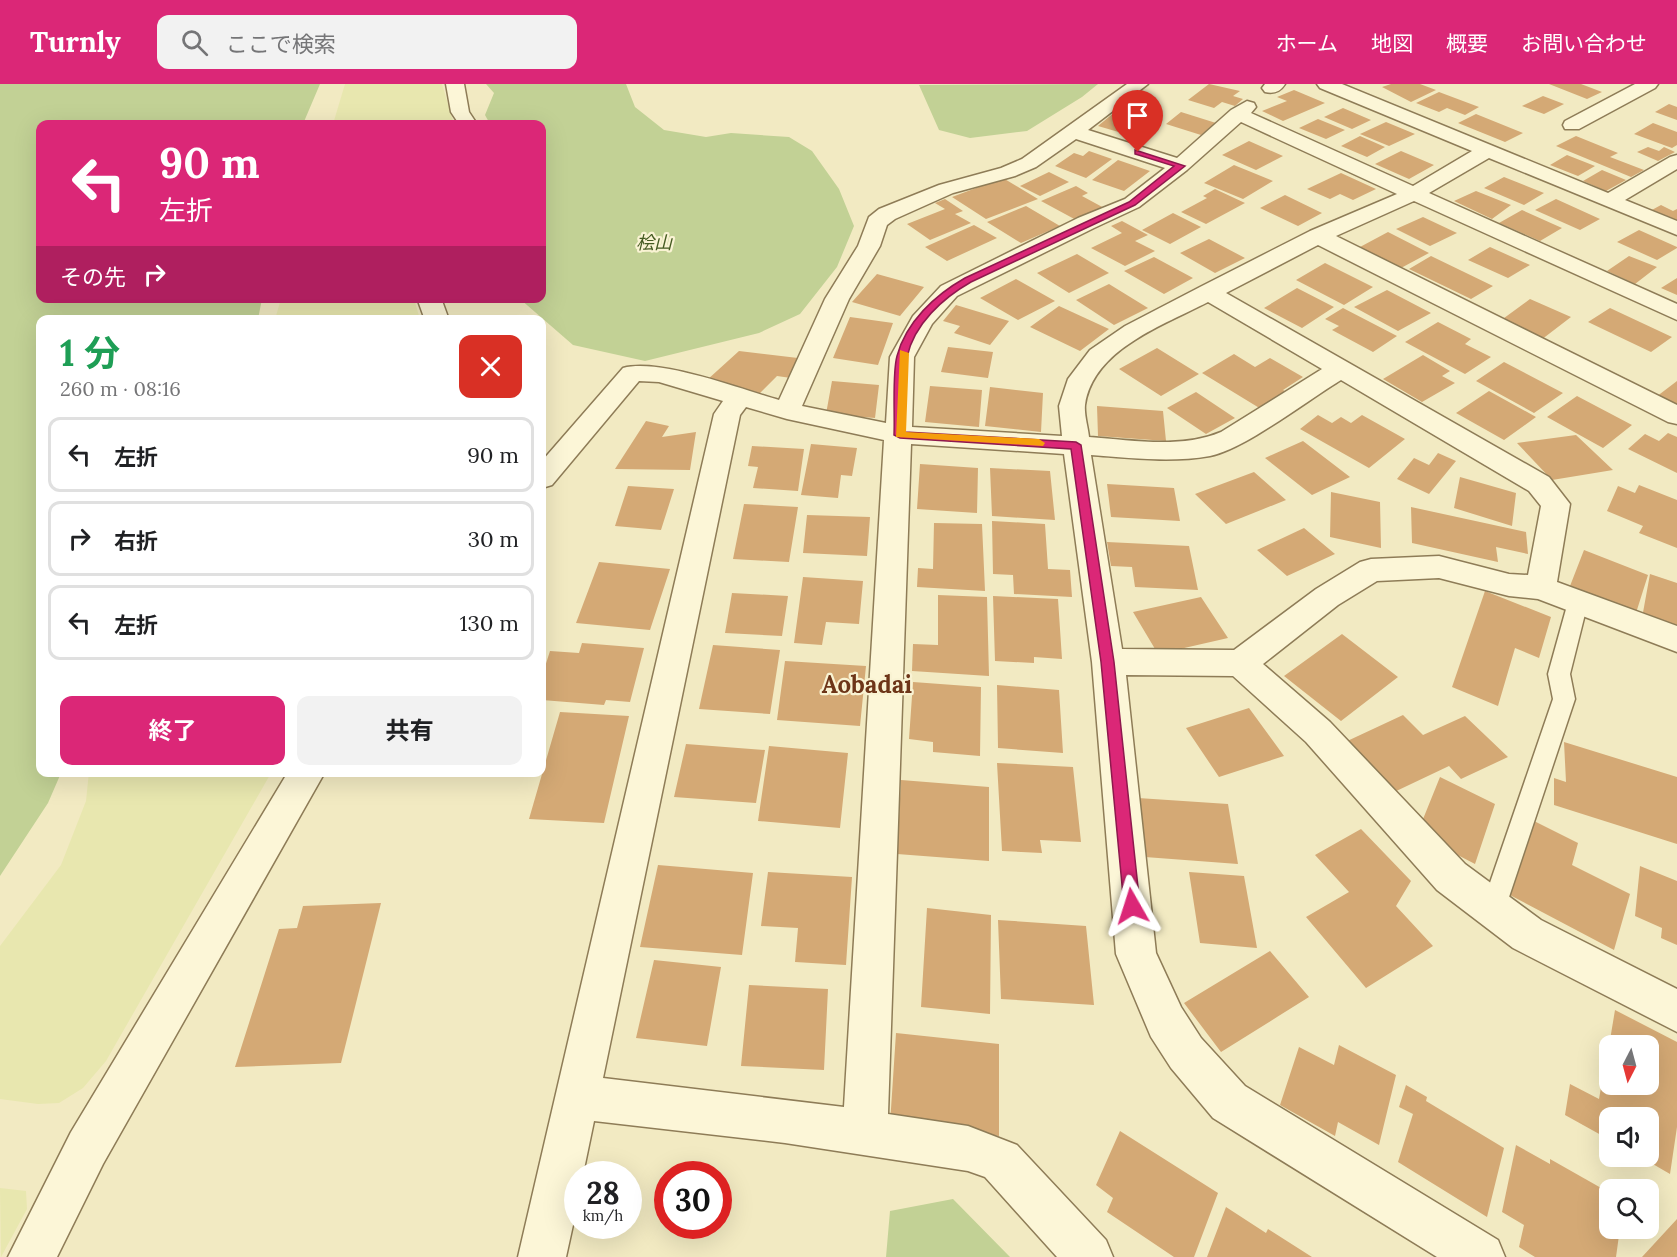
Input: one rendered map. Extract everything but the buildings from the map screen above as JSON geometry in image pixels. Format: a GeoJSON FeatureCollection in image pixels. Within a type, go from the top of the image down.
{"type":"FeatureCollection","features":[{"type":"Feature","properties":{"kind":"street"},"geometry":{"type":"LineString","coordinates":[[455,84],[460,112],[465,120]]}},
{"type":"Feature","properties":{"kind":"street"},"geometry":{"type":"LineString","coordinates":[[786,411],[837,298],[869,246],[877,222],[887,214],[946,189],[1008,172],[1029,162],[1139,84]]}},
{"type":"Feature","properties":{"kind":"street"},"geometry":{"type":"LineString","coordinates":[[1326,84],[1677,229]]}},
{"type":"Feature","properties":{"kind":"street"},"geometry":{"type":"LineString","coordinates":[[1572,125],[1650,84]]}},
{"type":"Feature","properties":{"kind":"street"},"geometry":{"type":"LineString","coordinates":[[865,1132],[902,357],[915,327],[930,308],[949,291],[968,280],[1132,203],[1180,166],[1242,111],[1413,194],[1677,313]]}},
{"type":"Feature","properties":{"kind":"street"},"geometry":{"type":"LineString","coordinates":[[1074,132],[1180,166]]}},
{"type":"Feature","properties":{"kind":"street"},"geometry":{"type":"LineString","coordinates":[[1482,1257],[1229,1102],[1186,1053],[1166,1022],[1137,954],[1107,662],[1072,406],[1081,379],[1099,356],[1134,331],[1318,236],[1413,194],[1487,151]]}},
{"type":"Feature","properties":{"kind":"street"},"geometry":{"type":"LineString","coordinates":[[1609,201],[1677,161]]}},
{"type":"Feature","properties":{"kind":"street"},"geometry":{"type":"LineString","coordinates":[[1318,236],[1677,416]]}},
{"type":"Feature","properties":{"kind":"street"},"geometry":{"type":"LineString","coordinates":[[1208,292],[1539,484],[1556,504],[1541,588]]}},
{"type":"Feature","properties":{"kind":"street"},"geometry":{"type":"LineString","coordinates":[[546,473],[632,373],[660,374],[786,411],[900,435],[1167,451],[1210,447],[1231,438],[1340,369]]}},
{"type":"Feature","properties":{"kind":"street"},"geometry":{"type":"LineString","coordinates":[[542,1257],[727,414],[739,398]]}},
{"type":"Feature","properties":{"kind":"street"},"geometry":{"type":"LineString","coordinates":[[1107,662],[1240,663],[1327,597],[1371,570],[1439,567],[1509,585],[1541,588],[1677,639]]}},
{"type":"Feature","properties":{"kind":"street"},"geometry":{"type":"LineString","coordinates":[[1240,663],[1318,732],[1450,877],[1527,934],[1554,950],[1677,1011]]}},
{"type":"Feature","properties":{"kind":"street"},"geometry":{"type":"LineString","coordinates":[[32,1257],[87,1148],[304,777]]}},
{"type":"Feature","properties":{"kind":"street"},"geometry":{"type":"LineString","coordinates":[[577,1097],[969,1147],[1001,1161],[1089,1257]]}},
{"type":"Feature","properties":{"kind":"lane"},"geometry":{"type":"LineString","coordinates":[[1493,909],[1564,699],[1559,674],[1578,602]]}},
{"type":"Feature","properties":{"kind":"green space"},"geometry":{"type":"Polygon","coordinates":[[[0,84],[320,84],[305,120],[36,120],[36,303],[261,303],[259,315],[36,315],[36,777],[59,777],[48,803],[0,876],[0,84]]]}},
{"type":"Feature","properties":{"kind":"green space"},"geometry":{"type":"Polygon","coordinates":[[[345,84],[442,84],[453,120],[334,120],[345,84]]]}},
{"type":"Feature","properties":{"kind":"green space","name":"桧山"},"geometry":{"type":"Polygon","coordinates":[[[486,84],[626,84],[635,107],[664,130],[706,137],[731,133],[789,137],[812,151],[839,189],[854,226],[837,267],[800,314],[759,333],[645,361],[573,345],[546,322],[546,315],[538,315],[525,303],[546,303],[546,120],[488,120],[485,115],[494,93],[486,84]]]}},
{"type":"Feature","properties":{"kind":"green space"},"geometry":{"type":"Polygon","coordinates":[[[1098,84],[1082,97],[1027,131],[970,138],[939,130],[919,85],[1098,84]]]}},
{"type":"Feature","properties":{"kind":"green space"},"geometry":{"type":"Polygon","coordinates":[[[280,303],[415,303],[419,315],[276,315],[280,303]]]}},
{"type":"Feature","properties":{"kind":"green space"},"geometry":{"type":"Polygon","coordinates":[[[88,777],[269,777],[106,1061],[83,1088],[59,1103],[38,1104],[0,1099],[0,946],[61,865],[86,801],[88,777]]]}},
{"type":"Feature","properties":{"kind":"green space"},"geometry":{"type":"Polygon","coordinates":[[[0,1188],[26,1191],[27,1209],[1,1257],[0,1188]]]}},
{"type":"Feature","properties":{"kind":"green space"},"geometry":{"type":"Polygon","coordinates":[[[953,1199],[1010,1257],[886,1257],[890,1211],[953,1199]]]}},
{"type":"Feature","properties":{"kind":"slow traffic"},"geometry":{"type":"LineString","coordinates":[[904,353],[902,357],[900,435],[1039,443]]}},
{"type":"Feature","properties":{"kind":"district","name":"Aobadai"},"geometry":{"type":"Point","coordinates":[867,685]}},
{"type":"Feature","properties":{"kind":"route"},"geometry":{"type":"LineString","coordinates":[[1132,906],[1107,662],[1076,445],[900,435],[902,357],[915,327],[930,308],[949,291],[968,280],[1132,203],[1180,166],[1138,152]]}}]}
